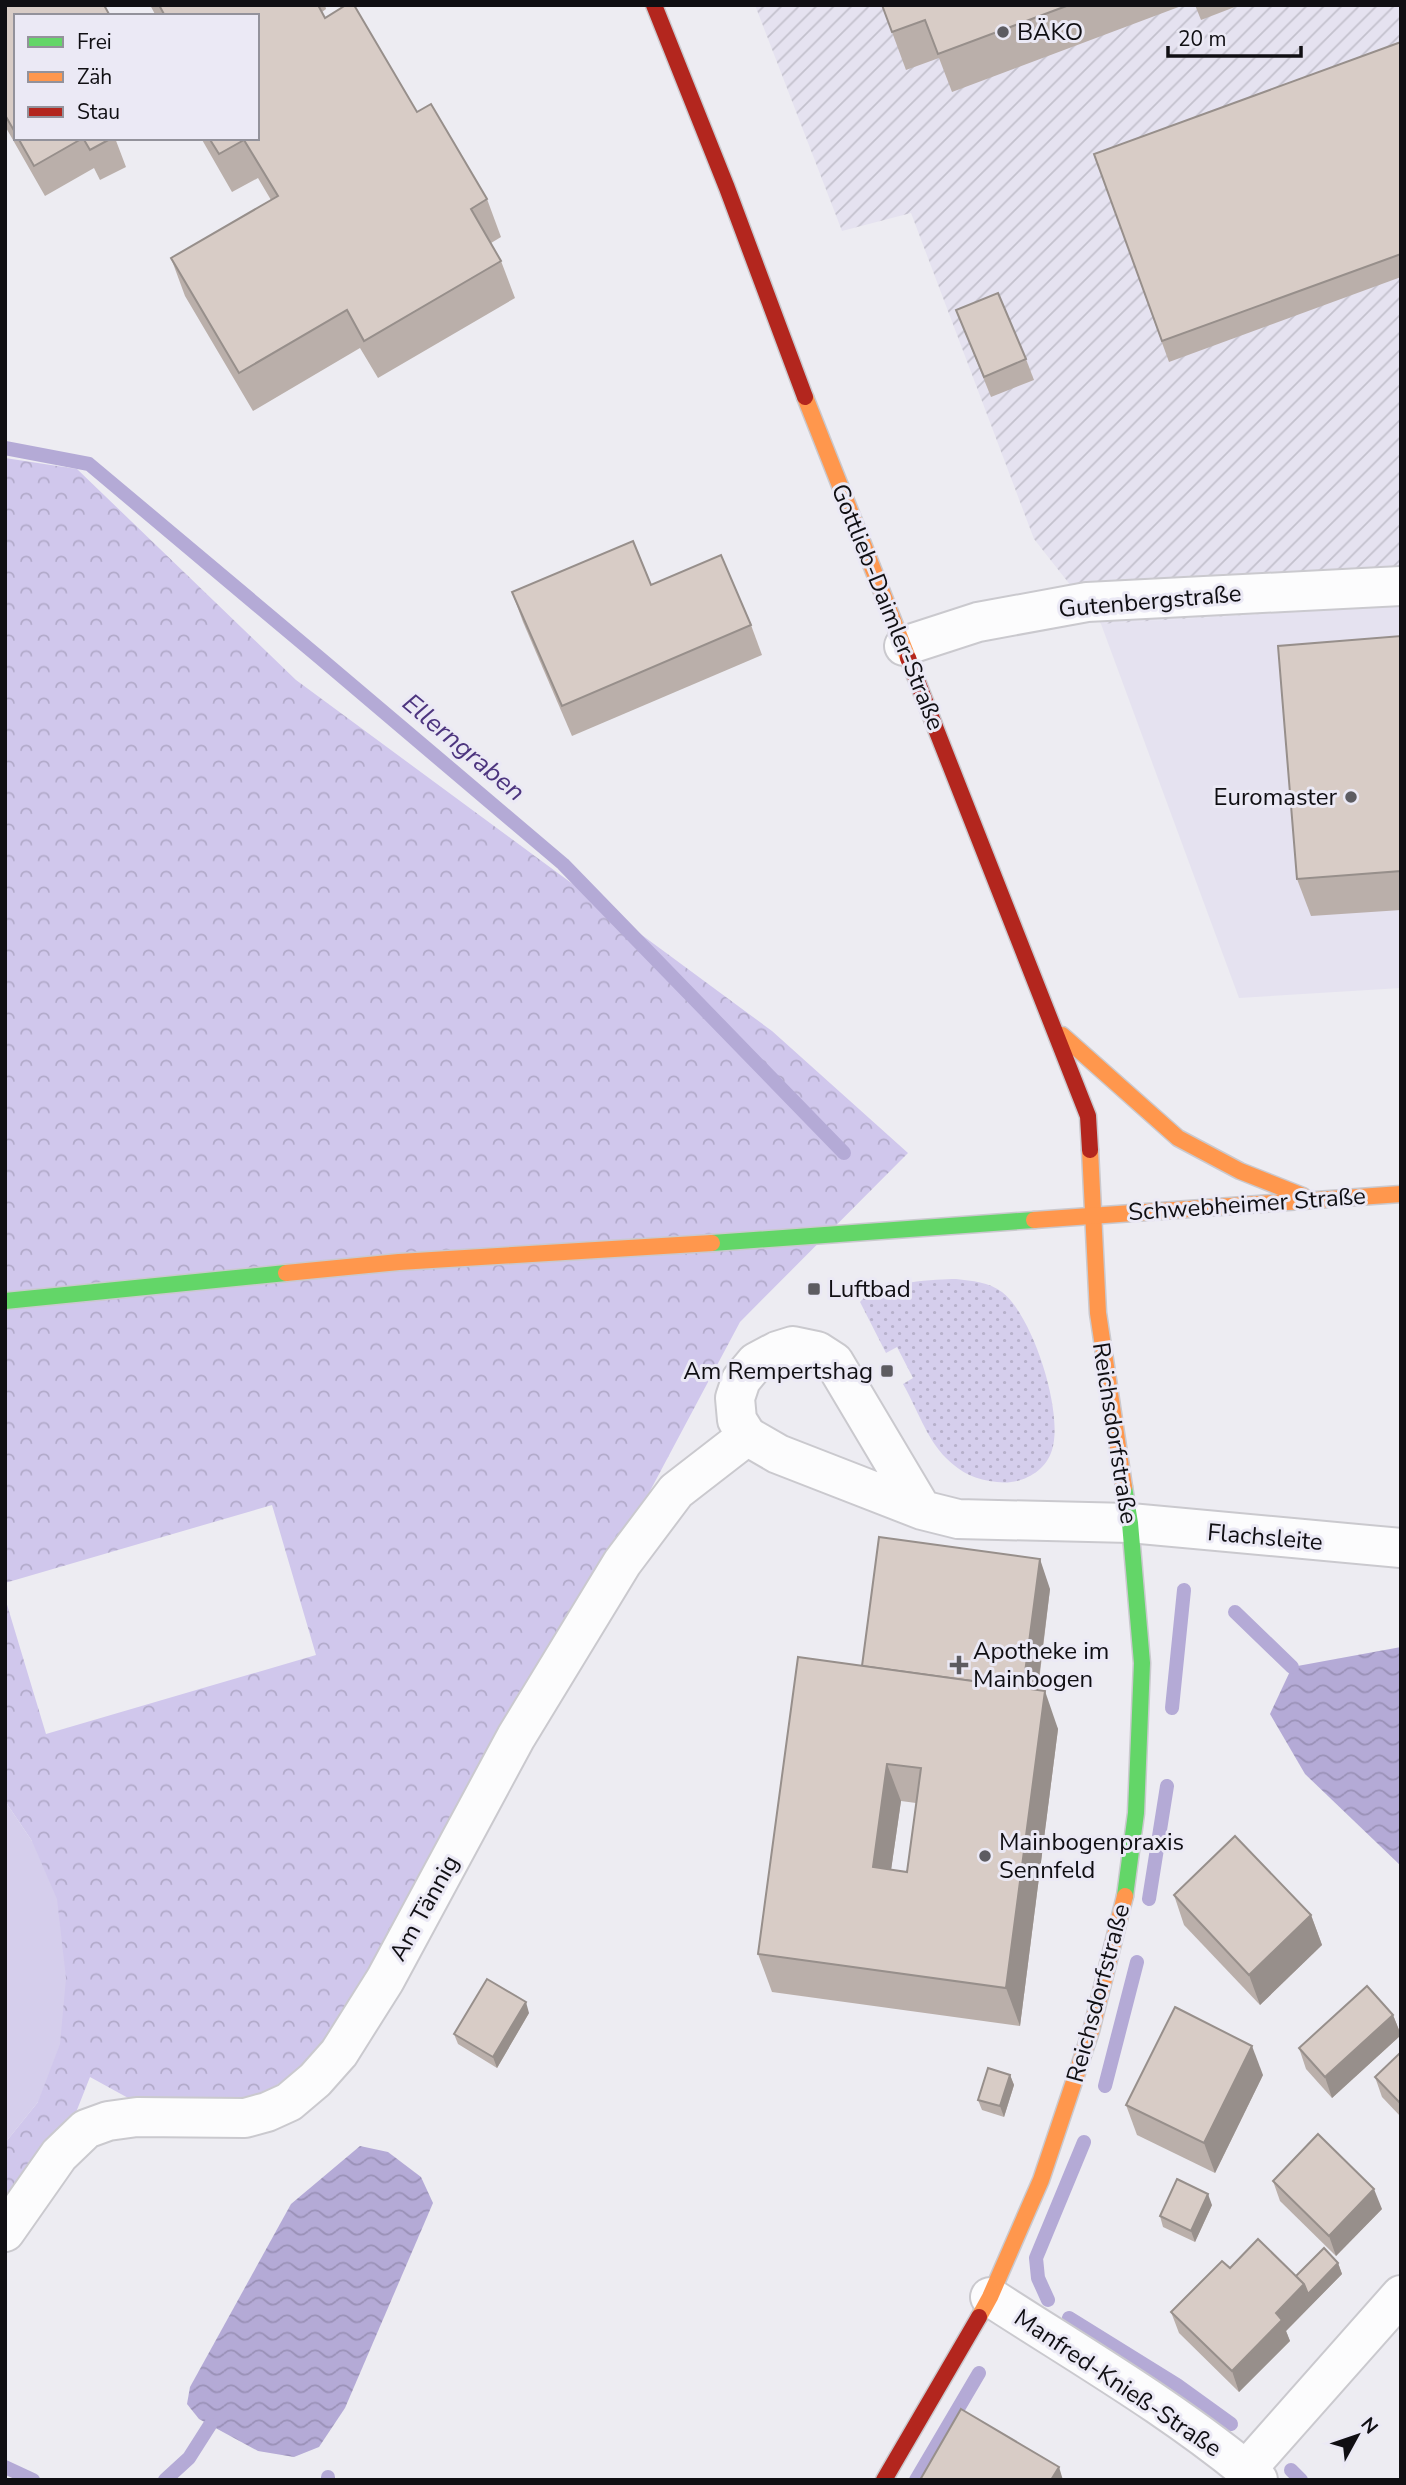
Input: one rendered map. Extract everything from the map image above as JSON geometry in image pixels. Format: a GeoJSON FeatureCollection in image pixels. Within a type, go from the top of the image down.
{"type":"FeatureCollection","features":[{"type":"Feature","properties":{"kind":"street","name":"Gottlieb-Daimler-Straße"},"geometry":{"type":"LineString","coordinates":[[654,5],[727,188],[812,416],[1088,1116],[1092,1215]]}},
{"type":"Feature","properties":{"kind":"street","name":"Gutenbergstraße"},"geometry":{"type":"LineString","coordinates":[[904,646],[978,622],[1087,602],[1401,586]]}},
{"type":"Feature","properties":{"kind":"street"},"geometry":{"type":"LineString","coordinates":[[1054,1028],[1178,1138],[1240,1171],[1311,1199]]}},
{"type":"Feature","properties":{"kind":"street","name":"Schwebheimer Straße"},"geometry":{"type":"LineString","coordinates":[[5,1301],[399,1262],[826,1236],[1401,1194]]}},
{"type":"Feature","properties":{"kind":"street","name":"Reichsdorfstraße"},"geometry":{"type":"LineString","coordinates":[[884,2480],[989,2298],[1041,2180],[1091,2031],[1126,1891],[1136,1813],[1142,1662],[1130,1523],[1098,1313],[1092,1215]]}},
{"type":"Feature","properties":{"kind":"street"},"geometry":{"type":"LineString","coordinates":[[747,1436],[737,1420],[736,1398],[741,1380],[756,1362],[777,1351],[793,1346],[817,1351],[834,1362],[922,1510]]}},
{"type":"Feature","properties":{"kind":"street","name":"Flachsleite"},"geometry":{"type":"LineString","coordinates":[[747,1436],[778,1454],[922,1510],[958,1519],[1130,1523],[1401,1548]]}},
{"type":"Feature","properties":{"kind":"street","name":"Am Tännig"},"geometry":{"type":"LineString","coordinates":[[5,2232],[58,2155],[86,2129],[108,2121],[137,2117],[245,2119],[289,2102],[315,2080],[339,2053],[385,1980],[516,1737],[622,1563],[676,1491],[747,1436]]}},
{"type":"Feature","properties":{"kind":"street","name":"Manfred-Knieß-Straße"},"geometry":{"type":"LineString","coordinates":[[989,2298],[1147,2396],[1184,2421],[1252,2475],[1401,2295]]}},
{"type":"Feature","properties":{"kind":"shaded area"},"geometry":{"type":"Polygon","coordinates":[[[755,5],[1401,5],[1401,605],[1101,624],[1034,539],[911,213],[842,231],[755,5]]]}},
{"type":"Feature","properties":{"kind":"shaded area"},"geometry":{"type":"Polygon","coordinates":[[[1401,605],[1401,988],[1239,998],[1101,624],[1401,605]]]}},
{"type":"Feature","properties":{"kind":"shaded area"},"geometry":{"type":"Polygon","coordinates":[[[956,1279],[986,1284],[1002,1292],[1014,1304],[1035,1343],[1050,1390],[1055,1434],[1049,1458],[1038,1471],[1014,1482],[982,1480],[969,1475],[957,1468],[939,1450],[903,1384],[913,1378],[897,1347],[886,1353],[860,1302],[874,1290],[897,1284],[956,1279]]]}},
{"type":"Feature","properties":{"kind":"shaded area"},"geometry":{"type":"Polygon","coordinates":[[[5,1801],[32,1841],[57,1899],[66,1978],[60,2044],[38,2102],[5,2143],[5,1801]]]}},
{"type":"Feature","properties":{"kind":"green space"},"geometry":{"type":"Polygon","coordinates":[[[5,458],[77,469],[296,680],[772,1031],[908,1153],[740,1322],[601,1583],[397,1937],[320,2052],[269,2091],[236,2101],[130,2099],[90,2077],[71,2125],[5,2213],[5,2143],[38,2102],[32,1841],[5,1801],[5,1598],[46,1734],[316,1655],[272,1505],[5,1583],[5,458]]]}},
{"type":"Feature","properties":{"kind":"water"},"geometry":{"type":"Polygon","coordinates":[[[1401,1647],[1401,1866],[1305,1774],[1270,1714],[1292,1667],[1401,1647]]]}},
{"type":"Feature","properties":{"kind":"water"},"geometry":{"type":"Polygon","coordinates":[[[360,2146],[388,2152],[421,2177],[433,2203],[345,2408],[319,2447],[294,2457],[258,2451],[199,2419],[187,2404],[190,2387],[291,2204],[360,2146]]]}},
{"type":"Feature","properties":{"kind":"building"},"geometry":{"type":"Polygon","coordinates":[[[5,5],[104,5],[109,14],[14,14],[14,131],[5,115],[5,5]]]}},
{"type":"Feature","properties":{"kind":"building"},"geometry":{"type":"Polygon","coordinates":[[[159,5],[318,5],[325,18],[346,5],[354,5],[417,112],[431,104],[487,199],[471,209],[501,261],[364,341],[347,310],[239,373],[171,258],[278,196],[244,140],[259,140],[259,14],[164,14],[159,5]]]}},
{"type":"Feature","properties":{"kind":"building"},"geometry":{"type":"Polygon","coordinates":[[[882,5],[1069,5],[938,54],[925,20],[892,32],[882,5]]]}},
{"type":"Feature","properties":{"kind":"building"},"geometry":{"type":"Polygon","coordinates":[[[1401,42],[1401,254],[1162,341],[1094,154],[1401,42]]]}},
{"type":"Feature","properties":{"kind":"building"},"geometry":{"type":"Polygon","coordinates":[[[19,140],[80,140],[34,166],[19,140]]]}},
{"type":"Feature","properties":{"kind":"building"},"geometry":{"type":"Polygon","coordinates":[[[84,140],[108,140],[90,150],[84,140]]]}},
{"type":"Feature","properties":{"kind":"building"},"geometry":{"type":"Polygon","coordinates":[[[210,140],[244,140],[219,154],[210,140]]]}},
{"type":"Feature","properties":{"kind":"building"},"geometry":{"type":"Polygon","coordinates":[[[998,293],[1026,359],[984,377],[956,310],[998,293]]]}},
{"type":"Feature","properties":{"kind":"building"},"geometry":{"type":"Polygon","coordinates":[[[633,541],[651,585],[721,555],[751,625],[562,706],[512,592],[633,541]]]}},
{"type":"Feature","properties":{"kind":"building","name":"Euromaster"},"geometry":{"type":"Polygon","coordinates":[[[1401,636],[1401,871],[1297,879],[1278,646],[1401,636]]]}},
{"type":"Feature","properties":{"kind":"building","name":"Apotheke im Mainbogen"},"geometry":{"type":"Polygon","coordinates":[[[879,1537],[1040,1559],[1023,1688],[862,1666],[879,1537]]]}},
{"type":"Feature","properties":{"kind":"building","name":"Mainbogenpraxis Sennfeld"},"geometry":{"type":"Polygon","coordinates":[[[798,1657],[1045,1691],[1006,1988],[758,1954],[798,1657]],[[887,1764],[873,1867],[907,1872],[921,1768],[887,1764]]]}},
{"type":"Feature","properties":{"kind":"building"},"geometry":{"type":"Polygon","coordinates":[[[1235,1836],[1311,1915],[1249,1975],[1174,1895],[1235,1836]]]}},
{"type":"Feature","properties":{"kind":"building"},"geometry":{"type":"Polygon","coordinates":[[[487,1979],[526,2002],[493,2057],[454,2034],[487,1979]]]}},
{"type":"Feature","properties":{"kind":"building"},"geometry":{"type":"Polygon","coordinates":[[[1367,1986],[1393,2015],[1325,2077],[1299,2048],[1367,1986]]]}},
{"type":"Feature","properties":{"kind":"building"},"geometry":{"type":"Polygon","coordinates":[[[1175,2007],[1252,2046],[1204,2143],[1126,2105],[1175,2007]]]}},
{"type":"Feature","properties":{"kind":"building"},"geometry":{"type":"Polygon","coordinates":[[[1401,2052],[1401,2104],[1375,2077],[1401,2052]]]}},
{"type":"Feature","properties":{"kind":"building"},"geometry":{"type":"Polygon","coordinates":[[[988,2068],[1010,2075],[1000,2106],[978,2100],[988,2068]]]}},
{"type":"Feature","properties":{"kind":"building"},"geometry":{"type":"Polygon","coordinates":[[[1318,2134],[1374,2189],[1329,2236],[1273,2181],[1318,2134]]]}},
{"type":"Feature","properties":{"kind":"building"},"geometry":{"type":"Polygon","coordinates":[[[1177,2179],[1208,2194],[1191,2231],[1160,2216],[1177,2179]]]}},
{"type":"Feature","properties":{"kind":"building"},"geometry":{"type":"Polygon","coordinates":[[[1258,2239],[1304,2284],[1276,2313],[1282,2320],[1232,2371],[1171,2312],[1222,2261],[1230,2268],[1258,2239]]]}},
{"type":"Feature","properties":{"kind":"building"},"geometry":{"type":"Polygon","coordinates":[[[1324,2248],[1338,2263],[1308,2294],[1304,2284],[1296,2276],[1324,2248]]]}},
{"type":"Feature","properties":{"kind":"building"},"geometry":{"type":"Polygon","coordinates":[[[961,2409],[1059,2467],[1051,2480],[920,2480],[961,2409]]]}},
{"type":"Feature","properties":{"kind":"waterway","name":"Ellerngraben"},"geometry":{"type":"LineString","coordinates":[[5,448],[89,464],[320,658],[563,864],[844,1153]]}},
{"type":"Feature","properties":{"kind":"waterway"},"geometry":{"type":"LineString","coordinates":[[1172,1708],[1184,1590]]}},
{"type":"Feature","properties":{"kind":"waterway","name":"Ellerngraben"},"geometry":{"type":"LineString","coordinates":[[1235,1612],[1292,1667]]}},
{"type":"Feature","properties":{"kind":"waterway"},"geometry":{"type":"LineString","coordinates":[[1149,1899],[1167,1786]]}},
{"type":"Feature","properties":{"kind":"waterway"},"geometry":{"type":"LineString","coordinates":[[1105,2086],[1137,1962]]}},
{"type":"Feature","properties":{"kind":"waterway"},"geometry":{"type":"LineString","coordinates":[[1048,2300],[1038,2278],[1036,2258],[1084,2142]]}},
{"type":"Feature","properties":{"kind":"waterway"},"geometry":{"type":"LineString","coordinates":[[1069,2318],[1177,2385],[1231,2424]]}},
{"type":"Feature","properties":{"kind":"waterway"},"geometry":{"type":"LineString","coordinates":[[916,2480],[979,2373]]}},
{"type":"Feature","properties":{"kind":"waterway"},"geometry":{"type":"LineString","coordinates":[[165,2480],[189,2458],[210,2425]]}},
{"type":"Feature","properties":{"kind":"waterway"},"geometry":{"type":"LineString","coordinates":[[5,2467],[33,2480]]}},
{"type":"Feature","properties":{"kind":"waterway"},"geometry":{"type":"LineString","coordinates":[[1291,2470],[1301,2480]]}},
{"type":"Feature","properties":{"kind":"traffic: fast"},"geometry":{"type":"LineString","coordinates":[[712,1243],[1034,1220]]}},
{"type":"Feature","properties":{"kind":"traffic: fast"},"geometry":{"type":"LineString","coordinates":[[5,1301],[286,1273]]}},
{"type":"Feature","properties":{"kind":"traffic: fast"},"geometry":{"type":"LineString","coordinates":[[1124,1487],[1130,1523],[1142,1663],[1136,1813],[1125,1896]]}},
{"type":"Feature","properties":{"kind":"traffic: slow"},"geometry":{"type":"LineString","coordinates":[[805,397],[908,658]]}},
{"type":"Feature","properties":{"kind":"traffic: slow"},"geometry":{"type":"LineString","coordinates":[[1062,1035],[1178,1138],[1240,1171],[1303,1196]]}},
{"type":"Feature","properties":{"kind":"traffic: slow"},"geometry":{"type":"LineString","coordinates":[[1090,1150],[1098,1313],[1124,1487]]}},
{"type":"Feature","properties":{"kind":"traffic: slow"},"geometry":{"type":"LineString","coordinates":[[1034,1220],[1401,1194]]}},
{"type":"Feature","properties":{"kind":"traffic: slow"},"geometry":{"type":"LineString","coordinates":[[286,1273],[399,1262],[712,1243]]}},
{"type":"Feature","properties":{"kind":"traffic: slow"},"geometry":{"type":"LineString","coordinates":[[979,2317],[1041,2180],[1091,2031],[1125,1896]]}},
{"type":"Feature","properties":{"kind":"traffic: jam"},"geometry":{"type":"LineString","coordinates":[[654,5],[727,188],[805,397]]}},
{"type":"Feature","properties":{"kind":"traffic: jam"},"geometry":{"type":"LineString","coordinates":[[908,658],[1088,1116],[1090,1150]]}},
{"type":"Feature","properties":{"kind":"traffic: jam"},"geometry":{"type":"LineString","coordinates":[[884,2480],[979,2317]]}},
{"type":"Feature","properties":{"kind":"place","name":"BÄKO"},"geometry":{"type":"Point","coordinates":[1003,32]}},
{"type":"Feature","properties":{"kind":"place","name":"Euromaster"},"geometry":{"type":"Point","coordinates":[1351,797]}},
{"type":"Feature","properties":{"kind":"place","name":"Luftbad"},"geometry":{"type":"Point","coordinates":[814,1289]}},
{"type":"Feature","properties":{"kind":"place","name":"Am Rempertshag"},"geometry":{"type":"Point","coordinates":[887,1371]}},
{"type":"Feature","properties":{"kind":"place","name":"Apotheke im Mainbogen"},"geometry":{"type":"Point","coordinates":[959,1665]}},
{"type":"Feature","properties":{"kind":"place","name":"Mainbogenpraxis Sennfeld"},"geometry":{"type":"Point","coordinates":[985,1856]}}]}
